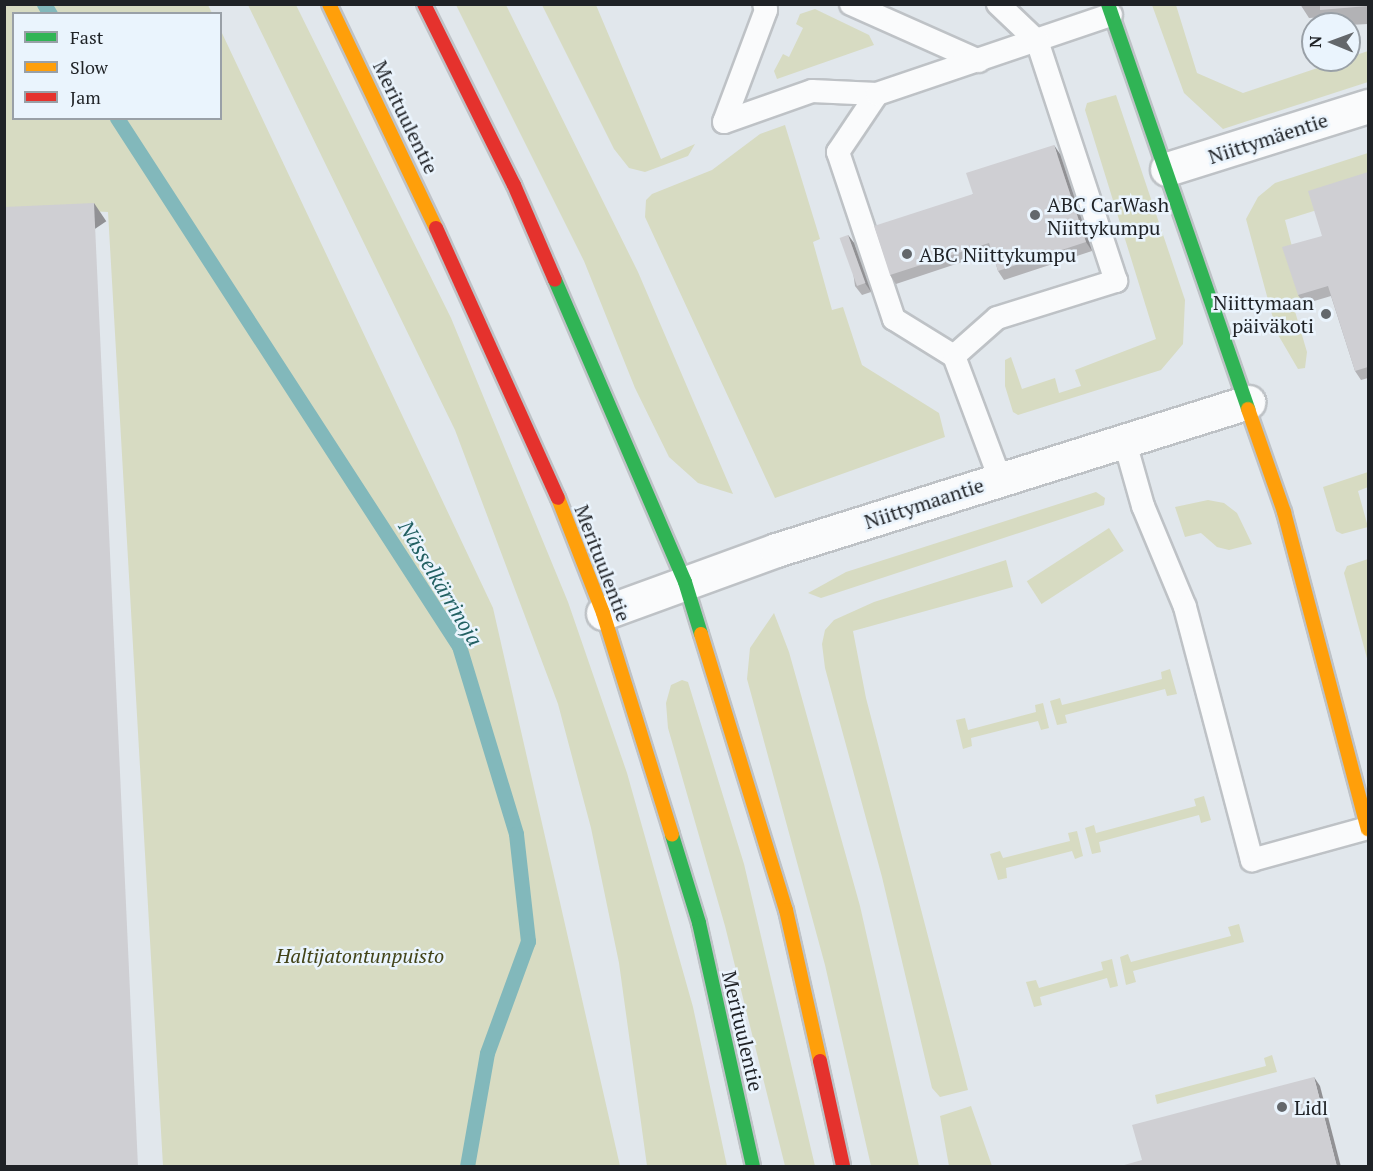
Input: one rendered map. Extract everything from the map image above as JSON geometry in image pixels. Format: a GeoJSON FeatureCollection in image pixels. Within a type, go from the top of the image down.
{"type":"FeatureCollection","features":[{"type":"Feature","properties":{"kind":"main road","name":"Merituulentie"},"geometry":{"type":"LineString","coordinates":[[329,4],[427,207],[570,526],[603,613],[699,923],[753,1167]]}},
{"type":"Feature","properties":{"kind":"main road"},"geometry":{"type":"LineString","coordinates":[[424,4],[514,185],[685,582],[786,910],[843,1167]]}},
{"type":"Feature","properties":{"kind":"main road"},"geometry":{"type":"LineString","coordinates":[[1109,10],[1167,169],[1284,512],[1368,829]]}},
{"type":"Feature","properties":{"kind":"street","name":"Niittymäentie"},"geometry":{"type":"LineString","coordinates":[[1167,169],[1368,106]]}},
{"type":"Feature","properties":{"kind":"street","name":"Niittymaantie"},"geometry":{"type":"LineString","coordinates":[[603,613],[685,582],[1124,439],[1248,402]]}},
{"type":"Feature","properties":{"kind":"lane"},"geometry":{"type":"LineString","coordinates":[[851,4],[979,61]]}},
{"type":"Feature","properties":{"kind":"lane"},"geometry":{"type":"LineString","coordinates":[[954,356],[997,318],[1116,281],[1037,41],[998,4]]}},
{"type":"Feature","properties":{"kind":"lane"},"geometry":{"type":"LineString","coordinates":[[766,6],[724,122],[812,91],[877,94],[1037,41],[1109,10]]}},
{"type":"Feature","properties":{"kind":"lane"},"geometry":{"type":"LineString","coordinates":[[877,94],[838,152],[894,319],[954,356],[1000,479]]}},
{"type":"Feature","properties":{"kind":"lane"},"geometry":{"type":"LineString","coordinates":[[1124,439],[1143,506],[1185,607],[1252,860],[1368,829]]}},
{"type":"Feature","properties":{"kind":"green space","name":"Haltijatontunpuisto"},"geometry":{"type":"Polygon","coordinates":[[[4,5],[208,5],[212,12],[12,12],[12,120],[222,120],[222,33],[493,608],[620,1166],[163,1166],[108,212],[5,207],[4,5]]]}},
{"type":"Feature","properties":{"kind":"green space"},"geometry":{"type":"Polygon","coordinates":[[[248,5],[296,5],[451,318],[568,602],[627,773],[693,1007],[727,1166],[647,1166],[619,963],[591,828],[558,704],[455,430],[248,5]]]}},
{"type":"Feature","properties":{"kind":"green space"},"geometry":{"type":"Polygon","coordinates":[[[456,5],[506,5],[638,272],[733,494],[698,483],[669,457],[635,388],[584,261],[456,5]]]}},
{"type":"Feature","properties":{"kind":"green space"},"geometry":{"type":"Polygon","coordinates":[[[542,5],[596,5],[661,159],[695,144],[688,156],[645,172],[629,168],[614,149],[542,5]]]}},
{"type":"Feature","properties":{"kind":"green space"},"geometry":{"type":"Polygon","coordinates":[[[1152,5],[1176,5],[1197,73],[1243,93],[1306,72],[1361,72],[1361,53],[1368,51],[1368,82],[1223,129],[1184,93],[1152,5]]]}},
{"type":"Feature","properties":{"kind":"green space"},"geometry":{"type":"Polygon","coordinates":[[[815,9],[869,35],[874,45],[777,79],[774,71],[783,54],[789,57],[803,28],[796,24],[800,14],[815,9]]]}},
{"type":"Feature","properties":{"kind":"green space"},"geometry":{"type":"Polygon","coordinates":[[[1116,95],[1185,300],[1183,344],[1161,370],[1018,415],[1013,412],[1005,386],[1005,360],[1011,357],[1022,389],[1055,378],[1059,393],[1081,386],[1075,370],[1156,339],[1085,110],[1087,103],[1116,95]]]}},
{"type":"Feature","properties":{"kind":"green space"},"geometry":{"type":"Polygon","coordinates":[[[785,125],[820,239],[813,242],[832,310],[843,307],[862,365],[939,413],[945,437],[775,498],[645,217],[646,200],[652,194],[712,170],[760,134],[785,125]]]}},
{"type":"Feature","properties":{"kind":"green space"},"geometry":{"type":"Polygon","coordinates":[[[1368,153],[1368,183],[1317,210],[1285,220],[1294,254],[1289,256],[1304,304],[1294,308],[1307,352],[1305,368],[1298,369],[1277,333],[1246,219],[1258,197],[1275,183],[1368,153]]]}},
{"type":"Feature","properties":{"kind":"green space"},"geometry":{"type":"Polygon","coordinates":[[[1368,472],[1368,487],[1358,491],[1368,527],[1342,534],[1336,531],[1323,487],[1368,472]]]}},
{"type":"Feature","properties":{"kind":"green space"},"geometry":{"type":"Polygon","coordinates":[[[1096,492],[1105,498],[1104,505],[821,598],[808,593],[846,572],[1096,492]]]}},
{"type":"Feature","properties":{"kind":"green space"},"geometry":{"type":"Polygon","coordinates":[[[1208,500],[1224,503],[1237,513],[1252,544],[1229,550],[1217,547],[1201,533],[1185,537],[1175,507],[1208,500]]]}},
{"type":"Feature","properties":{"kind":"green space"},"geometry":{"type":"Polygon","coordinates":[[[1109,528],[1124,551],[1042,604],[1027,581],[1109,528]]]}},
{"type":"Feature","properties":{"kind":"green space"},"geometry":{"type":"Polygon","coordinates":[[[1368,559],[1368,662],[1344,573],[1347,566],[1368,559]]]}},
{"type":"Feature","properties":{"kind":"green space"},"geometry":{"type":"Polygon","coordinates":[[[1006,560],[1013,587],[853,631],[866,698],[968,1090],[940,1097],[932,1088],[882,877],[825,668],[822,644],[825,630],[834,620],[874,602],[1006,560]]]}},
{"type":"Feature","properties":{"kind":"green space"},"geometry":{"type":"Polygon","coordinates":[[[774,613],[789,652],[860,906],[919,1166],[871,1166],[825,965],[747,679],[750,648],[774,613]]]}},
{"type":"Feature","properties":{"kind":"green space"},"geometry":{"type":"Polygon","coordinates":[[[1170,669],[1177,694],[1167,696],[1165,689],[1065,715],[1067,723],[1057,725],[1050,701],[1060,698],[1062,705],[1162,679],[1161,672],[1170,669]]]}},
{"type":"Feature","properties":{"kind":"green space"},"geometry":{"type":"Polygon","coordinates":[[[682,680],[688,682],[744,864],[815,1166],[785,1166],[725,926],[668,728],[666,703],[671,685],[682,680]]]}},
{"type":"Feature","properties":{"kind":"green space"},"geometry":{"type":"Polygon","coordinates":[[[1043,703],[1049,728],[1041,730],[1038,721],[971,738],[972,746],[963,749],[956,720],[965,718],[968,730],[1036,712],[1035,705],[1043,703]]]}},
{"type":"Feature","properties":{"kind":"green space"},"geometry":{"type":"Polygon","coordinates":[[[1204,796],[1211,820],[1201,823],[1199,815],[1099,842],[1101,852],[1092,854],[1085,828],[1094,825],[1096,833],[1137,822],[1196,806],[1194,799],[1204,796]]]}},
{"type":"Feature","properties":{"kind":"green space"},"geometry":{"type":"Polygon","coordinates":[[[1077,831],[1083,856],[1075,859],[1072,851],[1006,868],[1007,878],[998,880],[990,854],[1000,851],[1003,858],[1070,841],[1068,833],[1077,831]]]}},
{"type":"Feature","properties":{"kind":"green space"},"geometry":{"type":"Polygon","coordinates":[[[1239,924],[1244,942],[1133,971],[1136,982],[1126,985],[1120,957],[1128,954],[1131,962],[1231,936],[1228,927],[1239,924]]]}},
{"type":"Feature","properties":{"kind":"green space"},"geometry":{"type":"Polygon","coordinates":[[[1112,959],[1118,986],[1110,988],[1107,978],[1040,997],[1042,1005],[1034,1007],[1026,982],[1036,980],[1039,988],[1103,970],[1101,962],[1112,959]]]}},
{"type":"Feature","properties":{"kind":"green space"},"geometry":{"type":"Polygon","coordinates":[[[1272,1055],[1277,1072],[1157,1104],[1155,1095],[1266,1066],[1264,1058],[1272,1055]]]}},
{"type":"Feature","properties":{"kind":"green space"},"geometry":{"type":"Polygon","coordinates":[[[971,1106],[992,1166],[949,1166],[940,1116],[971,1106]]]}},
{"type":"Feature","properties":{"kind":"building"},"geometry":{"type":"Polygon","coordinates":[[[1320,4],[1368,4],[1368,6],[1320,10],[1320,4]]]}},
{"type":"Feature","properties":{"kind":"building"},"geometry":{"type":"Polygon","coordinates":[[[1054,145],[1086,242],[998,271],[989,243],[890,275],[874,226],[973,194],[966,173],[1054,145]]]}},
{"type":"Feature","properties":{"kind":"building"},"geometry":{"type":"Polygon","coordinates":[[[1368,172],[1368,367],[1355,371],[1328,286],[1298,295],[1282,247],[1322,236],[1308,191],[1368,172]]]}},
{"type":"Feature","properties":{"kind":"building"},"geometry":{"type":"Polygon","coordinates":[[[94,203],[138,1167],[4,1167],[4,207],[94,203]]]}},
{"type":"Feature","properties":{"kind":"building"},"geometry":{"type":"Polygon","coordinates":[[[848,235],[865,283],[857,286],[840,238],[848,235]]]}},
{"type":"Feature","properties":{"kind":"building","name":"Lidl"},"geometry":{"type":"Polygon","coordinates":[[[1314,1077],[1337,1167],[1117,1167],[1142,1160],[1132,1125],[1314,1077]]]}},
{"type":"Feature","properties":{"kind":"waterway","name":"Nässelkärrinoja"},"geometry":{"type":"LineString","coordinates":[[44,4],[49,12]]}},
{"type":"Feature","properties":{"kind":"waterway","name":"Nässelkärrinoja"},"geometry":{"type":"LineString","coordinates":[[118,120],[459,646],[516,834],[528,941],[487,1053],[467,1166]]}},
{"type":"Feature","properties":{"kind":"traffic: fast"},"geometry":{"type":"LineString","coordinates":[[1108,4],[1248,409]]}},
{"type":"Feature","properties":{"kind":"traffic: fast"},"geometry":{"type":"LineString","coordinates":[[555,280],[685,582],[701,634]]}},
{"type":"Feature","properties":{"kind":"traffic: fast"},"geometry":{"type":"LineString","coordinates":[[672,835],[699,923],[753,1166]]}},
{"type":"Feature","properties":{"kind":"traffic: slow"},"geometry":{"type":"LineString","coordinates":[[329,4],[436,228]]}},
{"type":"Feature","properties":{"kind":"traffic: slow"},"geometry":{"type":"LineString","coordinates":[[1248,409],[1284,512],[1368,829]]}},
{"type":"Feature","properties":{"kind":"traffic: slow"},"geometry":{"type":"LineString","coordinates":[[558,498],[603,613],[672,835]]}},
{"type":"Feature","properties":{"kind":"traffic: slow"},"geometry":{"type":"LineString","coordinates":[[701,634],[786,910],[820,1061]]}},
{"type":"Feature","properties":{"kind":"traffic: jam"},"geometry":{"type":"LineString","coordinates":[[424,4],[514,185],[555,280]]}},
{"type":"Feature","properties":{"kind":"traffic: jam"},"geometry":{"type":"LineString","coordinates":[[436,228],[558,498]]}},
{"type":"Feature","properties":{"kind":"traffic: jam"},"geometry":{"type":"LineString","coordinates":[[820,1061],[843,1166]]}},
{"type":"Feature","properties":{"kind":"place","name":"ABC CarWash Niittykumpu"},"geometry":{"type":"Point","coordinates":[1035,215]}},
{"type":"Feature","properties":{"kind":"place","name":"ABC Niittykumpu"},"geometry":{"type":"Point","coordinates":[907,254]}},
{"type":"Feature","properties":{"kind":"place","name":"Niittymaan päiväkoti"},"geometry":{"type":"Point","coordinates":[1326,314]}},
{"type":"Feature","properties":{"kind":"place","name":"Lidl"},"geometry":{"type":"Point","coordinates":[1282,1107]}}]}
